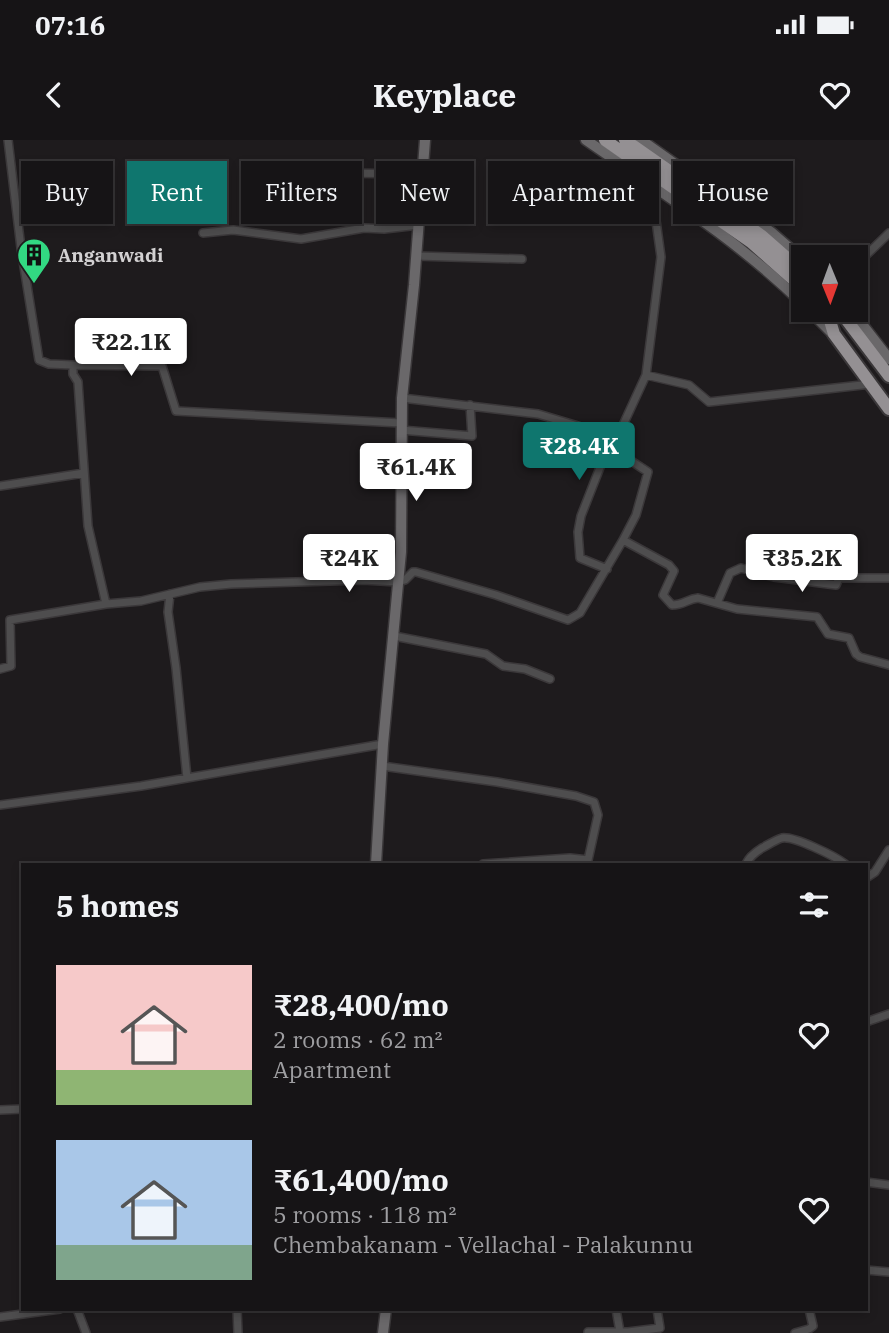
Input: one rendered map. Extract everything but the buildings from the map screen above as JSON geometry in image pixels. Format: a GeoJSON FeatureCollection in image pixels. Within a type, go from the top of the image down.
{"type":"FeatureCollection","features":[{"type":"Feature","properties":{"kind":"highway"},"geometry":{"type":"LineString","coordinates":[[605,140],[751,242],[791,277]]}},
{"type":"Feature","properties":{"kind":"highway"},"geometry":{"type":"LineString","coordinates":[[625,140],[762,236],[791,261]]}},
{"type":"Feature","properties":{"kind":"highway"},"geometry":{"type":"LineString","coordinates":[[830,322],[834,334],[889,409]]}},
{"type":"Feature","properties":{"kind":"highway"},"geometry":{"type":"LineString","coordinates":[[848,322],[889,376]]}},
{"type":"Feature","properties":{"kind":"main road"},"geometry":{"type":"LineString","coordinates":[[424,161],[425,140]]}},
{"type":"Feature","properties":{"kind":"main road"},"geometry":{"type":"LineString","coordinates":[[586,140],[616,161]]}},
{"type":"Feature","properties":{"kind":"main road"},"geometry":{"type":"LineString","coordinates":[[641,140],[752,218],[791,250]]}},
{"type":"Feature","properties":{"kind":"main road"},"geometry":{"type":"LineString","coordinates":[[659,190],[731,240],[791,292]]}},
{"type":"Feature","properties":{"kind":"main road"},"geometry":{"type":"LineString","coordinates":[[376,863],[383,744],[401,552],[402,398],[419,225]]}},
{"type":"Feature","properties":{"kind":"main road"},"geometry":{"type":"LineString","coordinates":[[822,322],[834,334]]}},
{"type":"Feature","properties":{"kind":"main road"},"geometry":{"type":"LineString","coordinates":[[860,322],[889,359]]}},
{"type":"Feature","properties":{"kind":"main road"},"geometry":{"type":"LineString","coordinates":[[383,1333],[386,1311]]}},
{"type":"Feature","properties":{"kind":"street"},"geometry":{"type":"LineString","coordinates":[[8,140],[21,248],[39,359],[49,364],[162,366],[176,411],[401,427],[472,436],[470,405]]}},
{"type":"Feature","properties":{"kind":"street"},"geometry":{"type":"LineString","coordinates":[[607,569],[580,558],[578,532],[581,516],[608,447],[623,425],[646,375],[661,257],[656,224]]}},
{"type":"Feature","properties":{"kind":"street"},"geometry":{"type":"LineString","coordinates":[[203,233],[233,230],[301,239],[364,229],[419,225]]}},
{"type":"Feature","properties":{"kind":"street"},"geometry":{"type":"LineString","coordinates":[[868,253],[889,233]]}},
{"type":"Feature","properties":{"kind":"street"},"geometry":{"type":"LineString","coordinates":[[416,256],[522,259]]}},
{"type":"Feature","properties":{"kind":"street"},"geometry":{"type":"LineString","coordinates":[[73,365],[73,374],[78,382],[88,526],[106,604]]}},
{"type":"Feature","properties":{"kind":"street"},"geometry":{"type":"LineString","coordinates":[[646,375],[689,385],[709,402],[871,384]]}},
{"type":"Feature","properties":{"kind":"street"},"geometry":{"type":"LineString","coordinates":[[0,669],[11,666],[10,620],[141,601],[200,587],[231,584],[363,580],[398,582],[416,572],[496,595],[568,620],[580,613],[636,515],[648,472],[578,426],[548,417],[402,398]]}},
{"type":"Feature","properties":{"kind":"street"},"geometry":{"type":"LineString","coordinates":[[0,486],[84,473]]}},
{"type":"Feature","properties":{"kind":"street"},"geometry":{"type":"LineString","coordinates":[[623,540],[669,565],[674,572],[663,595],[672,605],[683,605],[698,598],[737,609],[817,617],[828,634],[849,638],[860,657],[889,665]]}},
{"type":"Feature","properties":{"kind":"street"},"geometry":{"type":"LineString","coordinates":[[717,603],[730,573],[741,568],[774,577],[836,585],[839,578],[889,578]]}},
{"type":"Feature","properties":{"kind":"street"},"geometry":{"type":"LineString","coordinates":[[170,594],[168,612],[187,778]]}},
{"type":"Feature","properties":{"kind":"street"},"geometry":{"type":"LineString","coordinates":[[394,636],[486,654],[503,666],[524,669],[550,679]]}},
{"type":"Feature","properties":{"kind":"street"},"geometry":{"type":"LineString","coordinates":[[0,805],[187,778],[383,744]]}},
{"type":"Feature","properties":{"kind":"street"},"geometry":{"type":"LineString","coordinates":[[382,766],[497,782],[576,796],[594,802],[598,815],[588,862],[570,858],[498,863]]}},
{"type":"Feature","properties":{"kind":"street"},"geometry":{"type":"LineString","coordinates":[[747,863],[755,852],[783,838],[791,838],[831,854],[844,863]]}},
{"type":"Feature","properties":{"kind":"street"},"geometry":{"type":"LineString","coordinates":[[868,876],[884,860],[889,850]]}},
{"type":"Feature","properties":{"kind":"street"},"geometry":{"type":"LineString","coordinates":[[868,1021],[889,1014]]}},
{"type":"Feature","properties":{"kind":"street"},"geometry":{"type":"LineString","coordinates":[[0,1110],[21,1109]]}},
{"type":"Feature","properties":{"kind":"street"},"geometry":{"type":"LineString","coordinates":[[868,1182],[889,1185]]}},
{"type":"Feature","properties":{"kind":"street"},"geometry":{"type":"LineString","coordinates":[[868,1270],[889,1272]]}},
{"type":"Feature","properties":{"kind":"street"},"geometry":{"type":"LineString","coordinates":[[0,1317],[45,1311]]}},
{"type":"Feature","properties":{"kind":"street"},"geometry":{"type":"LineString","coordinates":[[78,1311],[86,1333]]}},
{"type":"Feature","properties":{"kind":"street"},"geometry":{"type":"LineString","coordinates":[[237,1311],[238,1333]]}},
{"type":"Feature","properties":{"kind":"street"},"geometry":{"type":"LineString","coordinates":[[616,1311],[620,1332]]}},
{"type":"Feature","properties":{"kind":"street"},"geometry":{"type":"LineString","coordinates":[[588,1332],[660,1328],[657,1311]]}},
{"type":"Feature","properties":{"kind":"street"},"geometry":{"type":"LineString","coordinates":[[795,1333],[813,1326],[809,1311]]}},
{"type":"Feature","properties":{"kind":"place","name":"Anganwadi"},"geometry":{"type":"Point","coordinates":[34,285]}}]}
